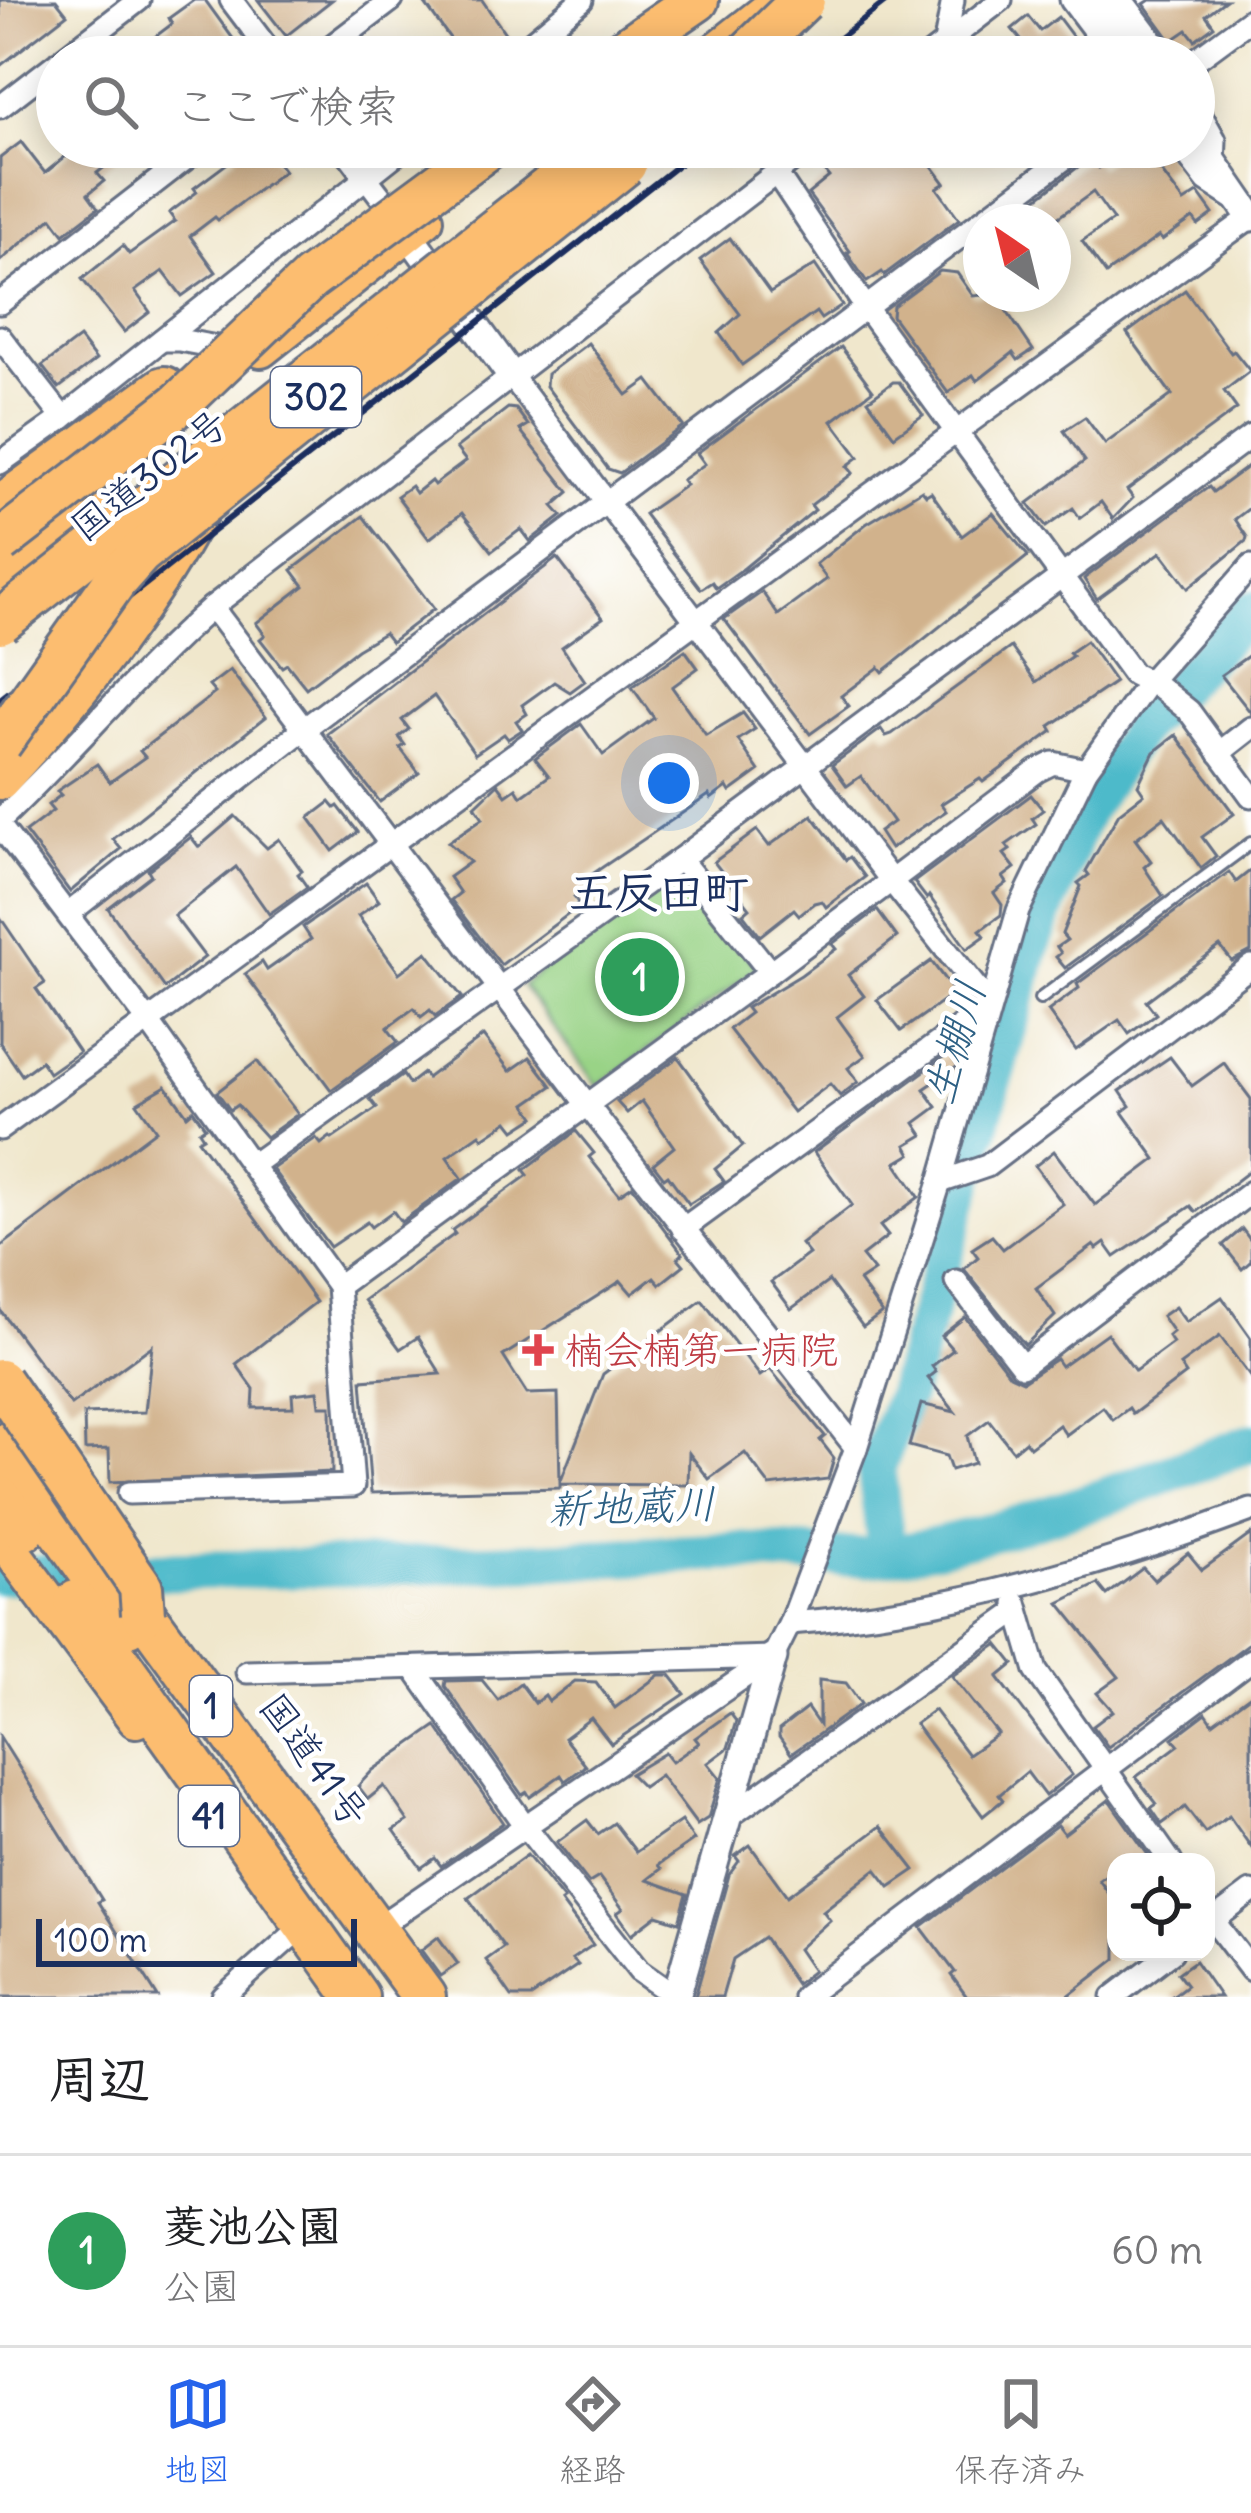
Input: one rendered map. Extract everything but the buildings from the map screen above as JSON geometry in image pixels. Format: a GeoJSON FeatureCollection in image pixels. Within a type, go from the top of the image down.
{"type":"FeatureCollection","features":[{"type":"Feature","properties":{"kind":"highway"},"geometry":{"type":"LineString","coordinates":[[646,36],[700,0]]}},
{"type":"Feature","properties":{"kind":"highway"},"geometry":{"type":"LineString","coordinates":[[656,36],[700,0]]}},
{"type":"Feature","properties":{"kind":"highway"},"geometry":{"type":"LineString","coordinates":[[694,36],[739,0]]}},
{"type":"Feature","properties":{"kind":"highway"},"geometry":{"type":"LineString","coordinates":[[741,36],[786,0]]}},
{"type":"Feature","properties":{"kind":"highway"},"geometry":{"type":"LineString","coordinates":[[766,36],[803,0]]}},
{"type":"Feature","properties":{"kind":"highway"},"geometry":{"type":"LineString","coordinates":[[771,36],[816,0]]}},
{"type":"Feature","properties":{"kind":"highway"},"geometry":{"type":"LineString","coordinates":[[0,507],[310,279],[475,168]]}},
{"type":"Feature","properties":{"kind":"highway","name":"国道302号"},"geometry":{"type":"LineString","coordinates":[[0,556],[407,232],[480,168]]}},
{"type":"Feature","properties":{"kind":"highway"},"geometry":{"type":"LineString","coordinates":[[0,590],[529,168]]}},
{"type":"Feature","properties":{"kind":"highway"},"geometry":{"type":"LineString","coordinates":[[0,622],[573,168]]}},
{"type":"Feature","properties":{"kind":"highway","name":"国道302号"},"geometry":{"type":"LineString","coordinates":[[0,645],[605,168]]}},
{"type":"Feature","properties":{"kind":"highway"},"geometry":{"type":"LineString","coordinates":[[0,743],[140,553],[621,168]]}},
{"type":"Feature","properties":{"kind":"highway"},"geometry":{"type":"LineString","coordinates":[[0,540],[180,403],[310,279]]}},
{"type":"Feature","properties":{"kind":"highway"},"geometry":{"type":"LineString","coordinates":[[0,540],[179,416]]}},
{"type":"Feature","properties":{"kind":"highway"},"geometry":{"type":"LineString","coordinates":[[0,782],[67,709],[163,580],[221,472]]}},
{"type":"Feature","properties":{"kind":"highway"},"geometry":{"type":"LineString","coordinates":[[0,634],[52,580]]}},
{"type":"Feature","properties":{"kind":"highway"},"geometry":{"type":"LineString","coordinates":[[0,1381],[141,1587],[158,1625]]}},
{"type":"Feature","properties":{"kind":"highway","name":"国道41号"},"geometry":{"type":"LineString","coordinates":[[0,1397],[158,1625],[434,1997]]}},
{"type":"Feature","properties":{"kind":"highway","name":"1"},"geometry":{"type":"LineString","coordinates":[[0,1413],[424,1997]]}},
{"type":"Feature","properties":{"kind":"highway"},"geometry":{"type":"LineString","coordinates":[[0,1445],[397,1997]]}},
{"type":"Feature","properties":{"kind":"highway","name":"1"},"geometry":{"type":"LineString","coordinates":[[6,1514],[357,1997]]}},
{"type":"Feature","properties":{"kind":"highway","name":"41"},"geometry":{"type":"LineString","coordinates":[[6,1514],[74,1638],[297,1931],[341,1997]]}},
{"type":"Feature","properties":{"kind":"street"},"geometry":{"type":"LineString","coordinates":[[93,36],[140,0]]}},
{"type":"Feature","properties":{"kind":"street"},"geometry":{"type":"LineString","coordinates":[[231,0],[258,36]]}},
{"type":"Feature","properties":{"kind":"street"},"geometry":{"type":"LineString","coordinates":[[345,36],[392,0]]}},
{"type":"Feature","properties":{"kind":"street"},"geometry":{"type":"LineString","coordinates":[[540,36],[582,0]]}},
{"type":"Feature","properties":{"kind":"street"},"geometry":{"type":"LineString","coordinates":[[946,36],[953,0]]}},
{"type":"Feature","properties":{"kind":"street"},"geometry":{"type":"LineString","coordinates":[[954,36],[1001,0]]}},
{"type":"Feature","properties":{"kind":"street"},"geometry":{"type":"LineString","coordinates":[[1071,0],[1098,36]]}},
{"type":"Feature","properties":{"kind":"street"},"geometry":{"type":"LineString","coordinates":[[1096,0],[1123,36]]}},
{"type":"Feature","properties":{"kind":"street"},"geometry":{"type":"LineString","coordinates":[[1122,0],[1150,36]]}},
{"type":"Feature","properties":{"kind":"street"},"geometry":{"type":"LineString","coordinates":[[1215,46],[1251,19]]}},
{"type":"Feature","properties":{"kind":"street"},"geometry":{"type":"LineString","coordinates":[[0,107],[36,79]]}},
{"type":"Feature","properties":{"kind":"street"},"geometry":{"type":"LineString","coordinates":[[1215,166],[1248,213]]}},
{"type":"Feature","properties":{"kind":"street"},"geometry":{"type":"LineString","coordinates":[[0,302],[174,168]]}},
{"type":"Feature","properties":{"kind":"street"},"geometry":{"type":"LineString","coordinates":[[360,168],[513,378],[990,1005]]}},
{"type":"Feature","properties":{"kind":"street"},"geometry":{"type":"LineString","coordinates":[[0,463],[380,168]]}},
{"type":"Feature","properties":{"kind":"street"},"geometry":{"type":"LineString","coordinates":[[130,1493],[353,1486],[338,1286],[0,823],[168,646],[212,607],[783,168]]}},
{"type":"Feature","properties":{"kind":"street"},"geometry":{"type":"LineString","coordinates":[[68,914],[305,728],[1053,168]]}},
{"type":"Feature","properties":{"kind":"street"},"geometry":{"type":"LineString","coordinates":[[1197,168],[1207,182],[1248,213]]}},
{"type":"Feature","properties":{"kind":"street"},"geometry":{"type":"LineString","coordinates":[[776,173],[1059,578],[1133,674],[1181,704],[1251,796]]}},
{"type":"Feature","properties":{"kind":"street"},"geometry":{"type":"LineString","coordinates":[[0,1129],[1248,213]]}},
{"type":"Feature","properties":{"kind":"street"},"geometry":{"type":"LineString","coordinates":[[0,337],[63,418]]}},
{"type":"Feature","properties":{"kind":"street"},"geometry":{"type":"LineString","coordinates":[[162,340],[254,355]]}},
{"type":"Feature","properties":{"kind":"street"},"geometry":{"type":"LineString","coordinates":[[252,1166],[680,859],[1251,436]]}},
{"type":"Feature","properties":{"kind":"street"},"geometry":{"type":"LineString","coordinates":[[415,1670],[525,1826],[639,1971],[676,1997],[773,1657],[856,1448],[946,1180],[1018,911],[1086,770],[1251,566]]}},
{"type":"Feature","properties":{"kind":"street"},"geometry":{"type":"LineString","coordinates":[[212,607],[499,990],[856,1448]]}},
{"type":"Feature","properties":{"kind":"street"},"geometry":{"type":"LineString","coordinates":[[1219,753],[1251,728]]}},
{"type":"Feature","properties":{"kind":"street"},"geometry":{"type":"LineString","coordinates":[[338,1286],[770,972],[1036,771],[1053,764],[1086,770]]}},
{"type":"Feature","properties":{"kind":"street"},"geometry":{"type":"LineString","coordinates":[[680,859],[770,972]]}},
{"type":"Feature","properties":{"kind":"street"},"geometry":{"type":"LineString","coordinates":[[946,1180],[987,1166],[1251,966]]}},
{"type":"Feature","properties":{"kind":"street"},"geometry":{"type":"LineString","coordinates":[[683,1229],[990,1005]]}},
{"type":"Feature","properties":{"kind":"street"},"geometry":{"type":"LineString","coordinates":[[956,1281],[1022,1366],[1251,1192]]}},
{"type":"Feature","properties":{"kind":"street"},"geometry":{"type":"LineString","coordinates":[[790,1623],[1015,1600],[1251,1510]]}},
{"type":"Feature","properties":{"kind":"street"},"geometry":{"type":"LineString","coordinates":[[1015,1600],[1036,1671],[1165,1853]]}},
{"type":"Feature","properties":{"kind":"street"},"geometry":{"type":"LineString","coordinates":[[727,1818],[1015,1600]]}},
{"type":"Feature","properties":{"kind":"street"},"geometry":{"type":"LineString","coordinates":[[247,1672],[773,1657]]}},
{"type":"Feature","properties":{"kind":"street"},"geometry":{"type":"LineString","coordinates":[[382,1924],[773,1657]]}},
{"type":"Feature","properties":{"kind":"street"},"geometry":{"type":"LineString","coordinates":[[804,1997],[1251,1660]]}},
{"type":"Feature","properties":{"kind":"street"},"geometry":{"type":"LineString","coordinates":[[1215,1915],[1251,1892]]}},
{"type":"Feature","properties":{"kind":"street"},"geometry":{"type":"LineString","coordinates":[[1215,1927],[1251,1970]]}},
{"type":"Feature","properties":{"kind":"street"},"geometry":{"type":"LineString","coordinates":[[223,1997],[297,1931]]}},
{"type":"Feature","properties":{"kind":"street"},"geometry":{"type":"LineString","coordinates":[[1113,1997],[1160,1961]]}},
{"type":"Feature","properties":{"kind":"lane"},"geometry":{"type":"LineString","coordinates":[[1040,999],[1251,842]]}},
{"type":"Feature","properties":{"kind":"green space"},"geometry":{"type":"Polygon","coordinates":[[[682,868],[758,968],[598,1087],[522,985],[682,868]]]}},
{"type":"Feature","properties":{"kind":"waterway","name":"生棚川"},"geometry":{"type":"LineString","coordinates":[[887,1555],[876,1468],[905,1395],[1031,946],[1083,814],[1142,724],[1251,610]]}},
{"type":"Feature","properties":{"kind":"waterway","name":"新地蔵川"},"geometry":{"type":"LineString","coordinates":[[0,1575],[721,1552],[832,1557],[894,1554],[1030,1521],[1251,1443]]}},
{"type":"Feature","properties":{"kind":"railway"},"geometry":{"type":"LineString","coordinates":[[842,36],[888,0]]}},
{"type":"Feature","properties":{"kind":"railway"},"geometry":{"type":"LineString","coordinates":[[0,699],[674,168]]}},
{"type":"Feature","properties":{"kind":"place","name":"菱池公園"},"geometry":{"type":"Point","coordinates":[640,977]}},
{"type":"Feature","properties":{"kind":"place","name":"楠会楠第一病院"},"geometry":{"type":"Point","coordinates":[538,1350]}},
{"type":"Feature","properties":{"kind":"district","name":"五反田町"},"geometry":{"type":"Point","coordinates":[659,892]}}]}
